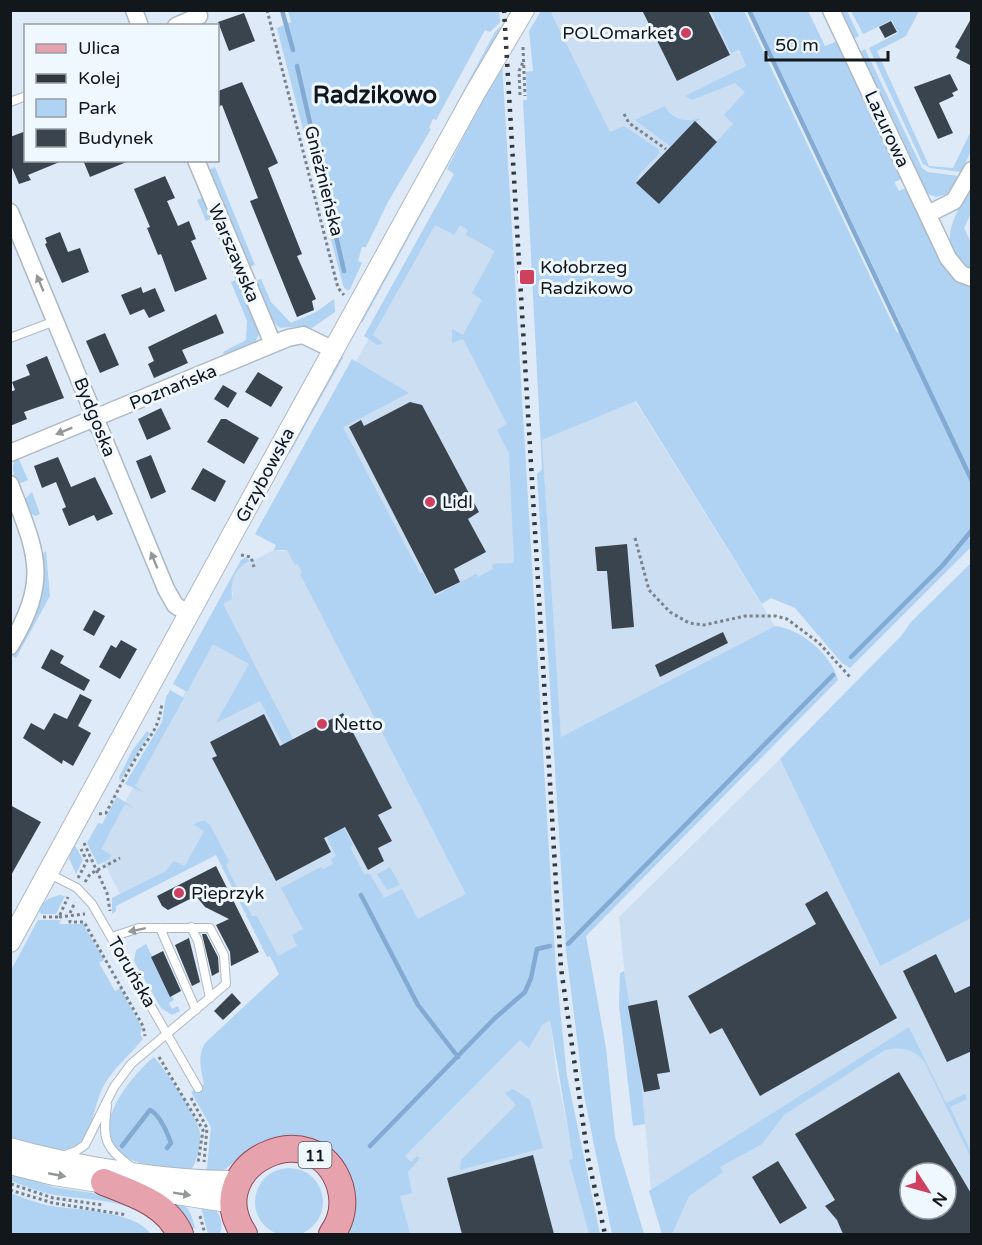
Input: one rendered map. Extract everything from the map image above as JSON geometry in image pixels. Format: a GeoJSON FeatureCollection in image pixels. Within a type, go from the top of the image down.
{"type":"FeatureCollection","features":[{"type":"Feature","properties":{"kind":"main road","name":"11"},"geometry":{"type":"LineString","coordinates":[[238,1216],[253,1162],[269,1152],[292,1149],[315,1155],[329,1167],[340,1187],[342,1211],[333,1234]]}},
{"type":"Feature","properties":{"kind":"main road"},"geometry":{"type":"LineString","coordinates":[[106,1194],[154,1204],[170,1217],[180,1234]]}},
{"type":"Feature","properties":{"kind":"street","name":"Grzybowska"},"geometry":{"type":"LineString","coordinates":[[10,942],[475,93],[524,10]]}},
{"type":"Feature","properties":{"kind":"street","name":"Lazurowa"},"geometry":{"type":"LineString","coordinates":[[831,10],[948,258],[961,274],[972,278]]}},
{"type":"Feature","properties":{"kind":"street"},"geometry":{"type":"LineString","coordinates":[[181,24],[199,16]]}},
{"type":"Feature","properties":{"kind":"street","name":"Warszawska"},"geometry":{"type":"LineString","coordinates":[[197,162],[273,344]]}},
{"type":"Feature","properties":{"kind":"street"},"geometry":{"type":"LineString","coordinates":[[928,214],[945,208],[954,201],[972,170]]}},
{"type":"Feature","properties":{"kind":"street","name":"Bydgoska"},"geometry":{"type":"LineString","coordinates":[[10,212],[166,589],[176,605],[189,614]]}},
{"type":"Feature","properties":{"kind":"street","name":"Poznańska"},"geometry":{"type":"LineString","coordinates":[[10,453],[296,335],[303,335],[334,350]]}},
{"type":"Feature","properties":{"kind":"street"},"geometry":{"type":"LineString","coordinates":[[10,484],[31,538],[37,568],[33,599],[10,646]]}},
{"type":"Feature","properties":{"kind":"street"},"geometry":{"type":"LineString","coordinates":[[10,1148],[138,1172],[204,1181],[238,1216]]}},
{"type":"Feature","properties":{"kind":"street"},"geometry":{"type":"LineString","coordinates":[[10,1164],[54,1175],[106,1194],[238,1216]]}},
{"type":"Feature","properties":{"kind":"lane"},"geometry":{"type":"LineString","coordinates":[[10,338],[56,321]]}},
{"type":"Feature","properties":{"kind":"lane","name":"Toruńska"},"geometry":{"type":"LineString","coordinates":[[48,873],[85,894],[198,1088]]}},
{"type":"Feature","properties":{"kind":"lane"},"geometry":{"type":"LineString","coordinates":[[50,1157],[68,1155],[85,1145],[120,1078],[131,1064],[226,984],[224,955],[210,928],[204,926],[139,928],[112,937]]}},
{"type":"Feature","properties":{"kind":"lane"},"geometry":{"type":"LineString","coordinates":[[191,927],[198,941],[210,998]]}},
{"type":"Feature","properties":{"kind":"lane"},"geometry":{"type":"LineString","coordinates":[[160,928],[196,1010]]}},
{"type":"Feature","properties":{"kind":"lane"},"geometry":{"type":"LineString","coordinates":[[108,1101],[104,1132],[108,1146],[138,1172]]}},
{"type":"Feature","properties":{"kind":"path","name":"Gnieźnieńska"},"geometry":{"type":"LineString","coordinates":[[267,10],[338,288]]}},
{"type":"Feature","properties":{"kind":"path"},"geometry":{"type":"LineString","coordinates":[[522,96],[523,45]]}},
{"type":"Feature","properties":{"kind":"path"},"geometry":{"type":"LineString","coordinates":[[624,114],[629,123],[666,149]]}},
{"type":"Feature","properties":{"kind":"path"},"geometry":{"type":"LineString","coordinates":[[635,538],[650,590],[670,612],[689,623],[704,625],[745,616],[776,616],[788,619],[819,643],[850,677]]}},
{"type":"Feature","properties":{"kind":"path"},"geometry":{"type":"LineString","coordinates":[[237,557],[249,556],[254,567]]}},
{"type":"Feature","properties":{"kind":"path"},"geometry":{"type":"LineString","coordinates":[[90,818],[106,813],[137,754],[160,722],[163,697]]}},
{"type":"Feature","properties":{"kind":"path"},"geometry":{"type":"LineString","coordinates":[[88,835],[84,844],[98,869],[110,899],[110,915],[122,934]]}},
{"type":"Feature","properties":{"kind":"path"},"geometry":{"type":"LineString","coordinates":[[77,843],[87,861],[79,876]]}},
{"type":"Feature","properties":{"kind":"path"},"geometry":{"type":"LineString","coordinates":[[85,882],[90,874],[120,858]]}},
{"type":"Feature","properties":{"kind":"path"},"geometry":{"type":"LineString","coordinates":[[69,913],[76,900]]}},
{"type":"Feature","properties":{"kind":"path"},"geometry":{"type":"LineString","coordinates":[[59,917],[86,914],[88,918]]}},
{"type":"Feature","properties":{"kind":"path"},"geometry":{"type":"LineString","coordinates":[[70,920],[70,922],[84,922],[143,1026],[145,1036]]}},
{"type":"Feature","properties":{"kind":"path"},"geometry":{"type":"LineString","coordinates":[[158,1055],[203,1130],[198,1164]]}},
{"type":"Feature","properties":{"kind":"path"},"geometry":{"type":"LineString","coordinates":[[188,1093],[207,1128],[204,1165]]}},
{"type":"Feature","properties":{"kind":"path"},"geometry":{"type":"LineString","coordinates":[[10,1184],[47,1196],[106,1194]]}},
{"type":"Feature","properties":{"kind":"path"},"geometry":{"type":"LineString","coordinates":[[10,1190],[52,1203],[128,1215]]}},
{"type":"Feature","properties":{"kind":"path"},"geometry":{"type":"LineString","coordinates":[[198,1207],[205,1234]]}},
{"type":"Feature","properties":{"kind":"path"},"geometry":{"type":"LineString","coordinates":[[119,1208],[128,1209]]}},
{"type":"Feature","properties":{"kind":"shaded area"},"geometry":{"type":"Polygon","coordinates":[[[545,11],[719,11],[746,66],[764,106],[647,227],[545,11]]]}},
{"type":"Feature","properties":{"kind":"shaded area","name":"Lidl"},"geometry":{"type":"Polygon","coordinates":[[[462,170],[502,182],[524,581],[459,661],[328,412],[462,170]]]}},
{"type":"Feature","properties":{"kind":"shaded area"},"geometry":{"type":"Polygon","coordinates":[[[635,401],[775,626],[561,738],[542,440],[635,401]]]}},
{"type":"Feature","properties":{"kind":"shaded area"},"geometry":{"type":"Polygon","coordinates":[[[292,547],[472,897],[389,942],[279,974],[218,852],[122,898],[98,851],[226,618],[220,606],[233,596],[231,580],[238,568],[274,550],[284,551],[292,547]]]}},
{"type":"Feature","properties":{"kind":"shaded area"},"geometry":{"type":"Polygon","coordinates":[[[780,759],[879,965],[971,918],[971,1234],[664,1234],[651,1190],[641,1077],[628,1006],[619,917],[780,759]]]}},
{"type":"Feature","properties":{"kind":"shaded area"},"geometry":{"type":"Polygon","coordinates":[[[550,1019],[556,1070],[589,1234],[401,1234],[396,1221],[403,1155],[514,1043],[550,1019]]]}},
{"type":"Feature","properties":{"kind":"green space"},"geometry":{"type":"Polygon","coordinates":[[[288,11],[499,11],[500,22],[490,32],[485,30],[436,120],[433,119],[429,128],[431,129],[388,202],[366,247],[362,247],[358,261],[362,263],[349,291],[344,288],[340,274],[277,28],[291,22],[288,11]]]}},
{"type":"Feature","properties":{"kind":"green space"},"geometry":{"type":"Polygon","coordinates":[[[541,11],[556,11],[551,13],[610,132],[624,126],[658,149],[660,153],[639,175],[636,183],[659,204],[733,124],[724,115],[745,92],[735,83],[692,100],[685,96],[746,66],[739,50],[731,53],[711,11],[744,11],[897,333],[902,327],[752,11],[808,11],[825,46],[838,41],[902,179],[894,182],[899,191],[906,188],[948,272],[958,282],[971,286],[971,547],[850,668],[842,663],[795,608],[771,598],[762,604],[636,401],[542,440],[561,737],[775,626],[795,632],[814,645],[829,661],[838,680],[586,936],[606,1048],[615,1137],[644,1234],[612,1234],[584,1095],[566,950],[537,474],[542,469],[523,100],[527,100],[526,72],[533,71],[529,31],[541,11]]]}},
{"type":"Feature","properties":{"kind":"green space"},"geometry":{"type":"Polygon","coordinates":[[[840,11],[847,11],[859,36],[853,39],[840,11]]]}},
{"type":"Feature","properties":{"kind":"green space"},"geometry":{"type":"Polygon","coordinates":[[[851,11],[919,11],[906,36],[877,51],[929,166],[953,168],[971,131],[971,151],[961,172],[930,168],[923,164],[869,48],[898,33],[892,20],[863,34],[851,11]]]}},
{"type":"Feature","properties":{"kind":"green space"},"geometry":{"type":"Polygon","coordinates":[[[500,27],[501,34],[446,123],[495,32],[500,27]]]}},
{"type":"Feature","properties":{"kind":"green space"},"geometry":{"type":"Polygon","coordinates":[[[865,49],[922,168],[928,172],[959,176],[947,194],[936,197],[926,193],[859,52],[865,49]]]}},
{"type":"Feature","properties":{"kind":"green space"},"geometry":{"type":"Polygon","coordinates":[[[502,62],[556,970],[567,1076],[600,1234],[589,1234],[569,1160],[573,1159],[550,1020],[542,1025],[529,1048],[520,1040],[405,1156],[411,1162],[417,1156],[420,1158],[408,1172],[412,1193],[400,1196],[410,1234],[348,1234],[355,1207],[352,1181],[335,1155],[314,1142],[290,1137],[266,1140],[255,1145],[222,1171],[206,1176],[211,1127],[191,1092],[204,1084],[200,1063],[201,1053],[205,1043],[279,974],[270,956],[267,957],[216,855],[116,906],[116,911],[112,914],[112,898],[166,871],[174,861],[185,866],[204,831],[194,825],[205,821],[210,825],[229,861],[226,865],[237,888],[243,890],[240,893],[252,916],[257,916],[278,956],[297,946],[292,935],[303,929],[281,888],[321,867],[323,869],[333,864],[331,859],[336,856],[322,819],[260,701],[216,723],[249,664],[213,644],[187,692],[173,684],[241,560],[246,557],[250,561],[239,568],[234,577],[232,599],[223,604],[302,756],[306,755],[353,845],[350,847],[364,874],[370,874],[384,898],[402,889],[418,919],[466,894],[300,574],[302,573],[298,564],[295,565],[287,550],[274,550],[276,545],[255,534],[352,359],[409,393],[343,427],[420,573],[423,573],[435,596],[476,574],[478,577],[493,569],[492,565],[514,562],[509,453],[497,430],[507,424],[463,339],[452,343],[452,329],[463,335],[482,300],[472,293],[495,251],[466,235],[468,230],[460,225],[454,235],[435,225],[373,335],[383,343],[377,345],[364,336],[454,174],[447,169],[502,62]]]}},
{"type":"Feature","properties":{"kind":"green space"},"geometry":{"type":"Polygon","coordinates":[[[665,106],[671,114],[680,119],[701,118],[670,146],[635,120],[665,106]]]}},
{"type":"Feature","properties":{"kind":"green space"},"geometry":{"type":"Polygon","coordinates":[[[215,167],[255,265],[247,268],[207,171],[215,167]]]}},
{"type":"Feature","properties":{"kind":"green space"},"geometry":{"type":"Polygon","coordinates":[[[439,182],[362,323],[362,316],[439,182]]]}},
{"type":"Feature","properties":{"kind":"green space"},"geometry":{"type":"Polygon","coordinates":[[[971,185],[971,213],[964,228],[971,243],[972,269],[960,261],[950,241],[954,218],[971,185]]]}},
{"type":"Feature","properties":{"kind":"green space"},"geometry":{"type":"Polygon","coordinates":[[[204,197],[213,218],[206,221],[197,200],[204,197]]]}},
{"type":"Feature","properties":{"kind":"green space"},"geometry":{"type":"Polygon","coordinates":[[[238,279],[259,334],[254,345],[225,357],[223,352],[246,340],[247,321],[231,282],[238,279]]]}},
{"type":"Feature","properties":{"kind":"green space"},"geometry":{"type":"Polygon","coordinates":[[[261,279],[271,302],[291,323],[316,312],[334,299],[335,312],[312,328],[303,326],[280,328],[268,317],[253,282],[261,279]]]}},
{"type":"Feature","properties":{"kind":"green space"},"geometry":{"type":"Polygon","coordinates":[[[344,356],[290,453],[287,451],[339,359],[344,356]]]}},
{"type":"Feature","properties":{"kind":"green space"},"geometry":{"type":"Polygon","coordinates":[[[87,428],[97,433],[105,455],[95,433],[85,430],[18,457],[87,428]]]}},
{"type":"Feature","properties":{"kind":"green space"},"geometry":{"type":"Polygon","coordinates":[[[18,457],[28,480],[21,483],[16,481],[13,467],[18,457]]]}},
{"type":"Feature","properties":{"kind":"green space"},"geometry":{"type":"Polygon","coordinates":[[[32,492],[40,514],[36,516],[29,513],[24,500],[32,492]]]}},
{"type":"Feature","properties":{"kind":"green space"},"geometry":{"type":"Polygon","coordinates":[[[46,551],[50,596],[16,658],[12,656],[32,620],[40,595],[42,554],[46,551]]]}},
{"type":"Feature","properties":{"kind":"green space"},"geometry":{"type":"Polygon","coordinates":[[[971,563],[971,918],[880,966],[780,759],[971,563]]]}},
{"type":"Feature","properties":{"kind":"green space"},"geometry":{"type":"Polygon","coordinates":[[[170,690],[184,698],[135,786],[145,793],[125,784],[162,722],[166,697],[170,690]]]}},
{"type":"Feature","properties":{"kind":"green space"},"geometry":{"type":"Polygon","coordinates":[[[147,731],[150,733],[120,781],[119,777],[132,751],[147,731]]]}},
{"type":"Feature","properties":{"kind":"green space"},"geometry":{"type":"Polygon","coordinates":[[[117,797],[136,809],[125,804],[101,849],[111,855],[109,859],[98,865],[87,843],[98,823],[102,824],[117,797]]]}},
{"type":"Feature","properties":{"kind":"green space"},"geometry":{"type":"Polygon","coordinates":[[[73,842],[83,860],[76,874],[69,858],[73,842]]]}},
{"type":"Feature","properties":{"kind":"green space"},"geometry":{"type":"Polygon","coordinates":[[[390,867],[400,885],[387,890],[377,874],[390,867]]]}},
{"type":"Feature","properties":{"kind":"green space"},"geometry":{"type":"Polygon","coordinates":[[[59,895],[65,896],[56,914],[42,914],[36,910],[48,899],[59,895]]]}},
{"type":"Feature","properties":{"kind":"green space"},"geometry":{"type":"Polygon","coordinates":[[[38,920],[61,920],[59,924],[83,924],[104,960],[99,963],[115,991],[120,988],[142,1028],[140,1034],[143,1039],[116,1069],[102,1089],[89,1129],[82,1140],[65,1149],[44,1149],[11,1141],[10,972],[38,920]]]}},
{"type":"Feature","properties":{"kind":"green space"},"geometry":{"type":"Polygon","coordinates":[[[146,944],[174,1000],[169,1003],[172,1009],[178,1006],[180,1011],[172,1015],[161,1008],[134,961],[136,950],[146,944]]]}},
{"type":"Feature","properties":{"kind":"green space"},"geometry":{"type":"Polygon","coordinates":[[[624,971],[641,1077],[645,1124],[633,1126],[619,1005],[620,973],[624,971]]]}},
{"type":"Feature","properties":{"kind":"green space"},"geometry":{"type":"Polygon","coordinates":[[[909,1027],[946,1103],[965,1094],[967,1099],[950,1107],[971,1152],[971,1158],[924,1061],[916,1054],[906,1050],[896,1048],[885,1050],[784,1115],[762,1144],[720,1167],[723,1172],[689,1196],[672,1234],[662,1234],[649,1191],[909,1027]]]}},
{"type":"Feature","properties":{"kind":"green space"},"geometry":{"type":"Polygon","coordinates":[[[154,1057],[181,1095],[200,1133],[199,1149],[189,1173],[127,1158],[112,1143],[109,1130],[116,1103],[135,1076],[154,1057]]]}},
{"type":"Feature","properties":{"kind":"green space"},"geometry":{"type":"Polygon","coordinates":[[[513,1089],[530,1100],[543,1148],[460,1170],[461,1160],[516,1105],[505,1093],[513,1089]]]}},
{"type":"Feature","properties":{"kind":"green space"},"geometry":{"type":"Polygon","coordinates":[[[282,1168],[296,1168],[308,1173],[318,1183],[323,1202],[318,1221],[308,1231],[296,1236],[282,1236],[270,1231],[260,1221],[255,1209],[255,1195],[260,1183],[270,1173],[282,1168]]]}},
{"type":"Feature","properties":{"kind":"green space"},"geometry":{"type":"Polygon","coordinates":[[[10,1173],[53,1187],[132,1199],[170,1234],[164,1234],[155,1222],[130,1207],[100,1200],[43,1192],[11,1181],[10,1173]]]}},
{"type":"Feature","properties":{"kind":"green space"},"geometry":{"type":"Polygon","coordinates":[[[11,1193],[46,1205],[117,1215],[142,1226],[151,1234],[11,1234],[11,1193]]]}},
{"type":"Feature","properties":{"kind":"green space"},"geometry":{"type":"Polygon","coordinates":[[[163,1199],[185,1206],[191,1214],[195,1228],[185,1231],[163,1199]]]}},
{"type":"Feature","properties":{"kind":"green space"},"geometry":{"type":"Polygon","coordinates":[[[201,1207],[213,1207],[218,1213],[221,1219],[220,1234],[208,1234],[201,1207]]]}},
{"type":"Feature","properties":{"kind":"building","name":"POLOmarket"},"geometry":{"type":"Polygon","coordinates":[[[642,10],[708,10],[730,55],[677,81],[642,10]]]}},
{"type":"Feature","properties":{"kind":"building"},"geometry":{"type":"Polygon","coordinates":[[[244,13],[255,41],[229,51],[218,22],[244,13]]]}},
{"type":"Feature","properties":{"kind":"building"},"geometry":{"type":"Polygon","coordinates":[[[972,17],[972,66],[956,58],[960,50],[955,47],[972,17]]]}},
{"type":"Feature","properties":{"kind":"building"},"geometry":{"type":"Polygon","coordinates":[[[891,21],[897,32],[885,38],[879,27],[891,21]]]}},
{"type":"Feature","properties":{"kind":"building"},"geometry":{"type":"Polygon","coordinates":[[[950,74],[958,90],[952,93],[954,96],[939,103],[953,133],[938,139],[914,87],[950,74]]]}},
{"type":"Feature","properties":{"kind":"building"},"geometry":{"type":"Polygon","coordinates":[[[242,82],[278,163],[268,168],[302,254],[297,256],[316,299],[312,301],[314,310],[297,317],[250,201],[258,198],[222,105],[219,106],[219,91],[242,82]]]}},
{"type":"Feature","properties":{"kind":"building"},"geometry":{"type":"Polygon","coordinates":[[[695,121],[717,142],[659,204],[636,183],[695,121]]]}},
{"type":"Feature","properties":{"kind":"building"},"geometry":{"type":"Polygon","coordinates":[[[24,132],[24,162],[60,162],[28,175],[31,180],[19,184],[10,163],[10,137],[24,132]]]}},
{"type":"Feature","properties":{"kind":"building"},"geometry":{"type":"Polygon","coordinates":[[[84,162],[127,162],[90,177],[84,162]]]}},
{"type":"Feature","properties":{"kind":"building"},"geometry":{"type":"Polygon","coordinates":[[[165,176],[175,198],[167,201],[178,226],[189,221],[196,239],[191,241],[207,279],[175,292],[161,254],[158,255],[147,228],[150,227],[134,189],[165,176]]]}},
{"type":"Feature","properties":{"kind":"building"},"geometry":{"type":"Polygon","coordinates":[[[60,232],[68,252],[80,248],[89,272],[62,283],[45,244],[47,243],[45,238],[60,232]]]}},
{"type":"Feature","properties":{"kind":"building"},"geometry":{"type":"Polygon","coordinates":[[[141,287],[143,293],[155,288],[165,311],[149,318],[144,309],[130,315],[121,295],[141,287]]]}},
{"type":"Feature","properties":{"kind":"building"},"geometry":{"type":"Polygon","coordinates":[[[216,314],[224,333],[182,350],[188,363],[154,378],[148,364],[154,361],[148,347],[216,314]]]}},
{"type":"Feature","properties":{"kind":"building"},"geometry":{"type":"Polygon","coordinates":[[[105,333],[119,365],[100,373],[86,341],[105,333]]]}},
{"type":"Feature","properties":{"kind":"building"},"geometry":{"type":"Polygon","coordinates":[[[47,356],[64,398],[24,412],[27,419],[10,426],[10,392],[15,390],[12,382],[30,375],[26,365],[47,356]]]}},
{"type":"Feature","properties":{"kind":"building"},"geometry":{"type":"Polygon","coordinates":[[[258,372],[283,387],[271,407],[245,392],[258,372]]]}},
{"type":"Feature","properties":{"kind":"building"},"geometry":{"type":"Polygon","coordinates":[[[223,385],[237,393],[228,408],[214,399],[223,385]]]}},
{"type":"Feature","properties":{"kind":"building","name":"Lidl"},"geometry":{"type":"Polygon","coordinates":[[[410,402],[422,405],[479,512],[468,519],[486,552],[454,569],[460,582],[435,594],[349,427],[361,420],[364,426],[410,402]]]}},
{"type":"Feature","properties":{"kind":"building"},"geometry":{"type":"Polygon","coordinates":[[[161,408],[171,429],[147,440],[138,419],[161,408]]]}},
{"type":"Feature","properties":{"kind":"building"},"geometry":{"type":"Polygon","coordinates":[[[221,419],[226,419],[259,438],[244,464],[207,442],[221,419]]]}},
{"type":"Feature","properties":{"kind":"building"},"geometry":{"type":"Polygon","coordinates":[[[151,455],[166,492],[151,499],[136,461],[151,455]]]}},
{"type":"Feature","properties":{"kind":"building"},"geometry":{"type":"Polygon","coordinates":[[[58,457],[71,487],[95,477],[113,514],[97,521],[94,515],[69,526],[62,509],[66,507],[56,482],[42,488],[34,466],[58,457]]]}},
{"type":"Feature","properties":{"kind":"building"},"geometry":{"type":"Polygon","coordinates":[[[203,468],[226,481],[215,502],[191,489],[203,468]]]}},
{"type":"Feature","properties":{"kind":"building"},"geometry":{"type":"Polygon","coordinates":[[[627,544],[634,627],[612,629],[607,571],[597,571],[595,547],[627,544]]]}},
{"type":"Feature","properties":{"kind":"building"},"geometry":{"type":"Polygon","coordinates":[[[94,610],[105,616],[94,636],[83,630],[94,610]]]}},
{"type":"Feature","properties":{"kind":"building"},"geometry":{"type":"Polygon","coordinates":[[[723,632],[728,643],[660,677],[655,665],[723,632]]]}},
{"type":"Feature","properties":{"kind":"building"},"geometry":{"type":"Polygon","coordinates":[[[121,640],[137,649],[120,679],[99,667],[111,645],[116,648],[121,640]]]}},
{"type":"Feature","properties":{"kind":"building"},"geometry":{"type":"Polygon","coordinates":[[[51,649],[64,656],[60,663],[90,680],[84,691],[41,668],[51,649]]]}},
{"type":"Feature","properties":{"kind":"building"},"geometry":{"type":"Polygon","coordinates":[[[80,694],[92,700],[78,726],[91,733],[73,766],[63,760],[62,764],[23,738],[31,723],[44,730],[54,713],[67,719],[80,694]]]}},
{"type":"Feature","properties":{"kind":"building"},"geometry":{"type":"Polygon","coordinates":[[[343,713],[392,808],[378,815],[392,841],[378,848],[384,861],[368,870],[345,827],[324,838],[331,852],[276,881],[212,758],[217,756],[210,742],[264,714],[280,746],[343,713]]]}},
{"type":"Feature","properties":{"kind":"building"},"geometry":{"type":"Polygon","coordinates":[[[10,805],[41,822],[10,877],[10,805]]]}},
{"type":"Feature","properties":{"kind":"building"},"geometry":{"type":"Polygon","coordinates":[[[216,866],[259,952],[231,966],[230,952],[216,925],[229,919],[205,907],[196,896],[168,910],[162,906],[157,896],[216,866]]]}},
{"type":"Feature","properties":{"kind":"building"},"geometry":{"type":"Polygon","coordinates":[[[827,891],[897,1018],[760,1096],[722,1028],[710,1034],[688,996],[816,924],[805,904],[827,891]]]}},
{"type":"Feature","properties":{"kind":"building"},"geometry":{"type":"Polygon","coordinates":[[[202,934],[206,934],[218,957],[219,972],[212,976],[202,934]]]}},
{"type":"Feature","properties":{"kind":"building"},"geometry":{"type":"Polygon","coordinates":[[[189,938],[200,982],[192,986],[175,945],[189,938]]]}},
{"type":"Feature","properties":{"kind":"building"},"geometry":{"type":"Polygon","coordinates":[[[163,951],[181,991],[170,997],[151,957],[163,951]]]}},
{"type":"Feature","properties":{"kind":"building"},"geometry":{"type":"Polygon","coordinates":[[[936,954],[955,993],[972,985],[972,1051],[947,1062],[903,971],[936,954]]]}},
{"type":"Feature","properties":{"kind":"building"},"geometry":{"type":"Polygon","coordinates":[[[232,993],[241,1003],[223,1020],[214,1011],[232,993]]]}},
{"type":"Feature","properties":{"kind":"building"},"geometry":{"type":"Polygon","coordinates":[[[657,1000],[670,1072],[657,1074],[660,1089],[644,1092],[628,1006],[657,1000]]]}},
{"type":"Feature","properties":{"kind":"building"},"geometry":{"type":"Polygon","coordinates":[[[899,1072],[952,1161],[898,1161],[898,1221],[958,1221],[958,1171],[972,1195],[972,1234],[843,1234],[837,1220],[825,1206],[835,1200],[795,1134],[899,1072]]]}},
{"type":"Feature","properties":{"kind":"building"},"geometry":{"type":"Polygon","coordinates":[[[533,1155],[554,1234],[462,1234],[447,1178],[533,1155]]]}},
{"type":"Feature","properties":{"kind":"building"},"geometry":{"type":"Polygon","coordinates":[[[778,1161],[807,1208],[780,1224],[752,1177],[778,1161]]]}},
{"type":"Feature","properties":{"kind":"waterway"},"geometry":{"type":"LineString","coordinates":[[282,10],[293,50]]}},
{"type":"Feature","properties":{"kind":"waterway"},"geometry":{"type":"LineString","coordinates":[[749,10],[972,481]]}},
{"type":"Feature","properties":{"kind":"waterway"},"geometry":{"type":"LineString","coordinates":[[297,66],[344,271]]}},
{"type":"Feature","properties":{"kind":"waterway"},"geometry":{"type":"LineString","coordinates":[[851,657],[943,565],[972,530]]}},
{"type":"Feature","properties":{"kind":"waterway"},"geometry":{"type":"LineString","coordinates":[[568,944],[833,675]]}},
{"type":"Feature","properties":{"kind":"waterway"},"geometry":{"type":"LineString","coordinates":[[361,895],[418,1005],[458,1057]]}},
{"type":"Feature","properties":{"kind":"waterway"},"geometry":{"type":"LineString","coordinates":[[370,1146],[495,1018],[525,992],[531,978],[537,949],[550,946]]}},
{"type":"Feature","properties":{"kind":"waterway"},"geometry":{"type":"LineString","coordinates":[[122,1146],[150,1110],[160,1120],[167,1134],[171,1143],[167,1148]]}},
{"type":"Feature","properties":{"kind":"railway"},"geometry":{"type":"LineString","coordinates":[[504,10],[561,968],[588,1158],[605,1234]]}},
{"type":"Feature","properties":{"kind":"place","name":"POLOmarket"},"geometry":{"type":"Point","coordinates":[686,33]}},
{"type":"Feature","properties":{"kind":"place","name":"Kołobrzeg Radzikowo"},"geometry":{"type":"Point","coordinates":[527,277]}},
{"type":"Feature","properties":{"kind":"place","name":"Lidl"},"geometry":{"type":"Point","coordinates":[430,502]}},
{"type":"Feature","properties":{"kind":"place","name":"Netto"},"geometry":{"type":"Point","coordinates":[322,724]}},
{"type":"Feature","properties":{"kind":"place","name":"Pieprzyk"},"geometry":{"type":"Point","coordinates":[179,893]}},
{"type":"Feature","properties":{"kind":"district","name":"Radzikowo"},"geometry":{"type":"Point","coordinates":[375,95]}}]}
